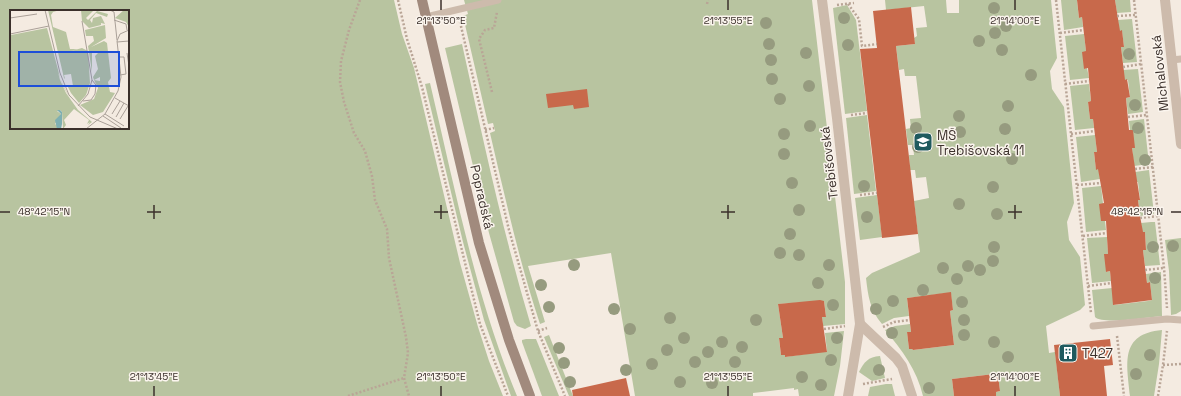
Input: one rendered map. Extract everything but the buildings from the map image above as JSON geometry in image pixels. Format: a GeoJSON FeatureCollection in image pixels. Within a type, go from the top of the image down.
{"type":"FeatureCollection","features":[{"type":"Feature","properties":{"kind":"street","name":"Popradská"},"geometry":{"type":"LineString","coordinates":[[422,0],[479,243],[508,340],[530,396]]}},
{"type":"Feature","properties":{"kind":"street","name":"Trebišovská"},"geometry":{"type":"LineString","coordinates":[[822,0],[860,324],[848,396]]}},
{"type":"Feature","properties":{"kind":"street","name":"Michalovská"},"geometry":{"type":"LineString","coordinates":[[1165,0],[1176,59],[1181,144]]}},
{"type":"Feature","properties":{"kind":"street"},"geometry":{"type":"LineString","coordinates":[[860,324],[896,358],[902,366],[912,396]]}},
{"type":"Feature","properties":{"kind":"lane"},"geometry":{"type":"LineString","coordinates":[[426,17],[498,0]]}},
{"type":"Feature","properties":{"kind":"lane"},"geometry":{"type":"LineString","coordinates":[[1093,326],[1167,319],[1181,320]]}},
{"type":"Feature","properties":{"kind":"path"},"geometry":{"type":"LineString","coordinates":[[360,0],[349,30],[341,61],[340,82],[344,102],[354,132],[365,151],[372,176],[375,200],[387,229],[389,258],[406,337],[408,353],[404,378],[409,396]]}},
{"type":"Feature","properties":{"kind":"path"},"geometry":{"type":"LineString","coordinates":[[398,0],[407,39],[422,87],[480,324],[508,396]]}},
{"type":"Feature","properties":{"kind":"path"},"geometry":{"type":"LineString","coordinates":[[1056,0],[1093,326]]}},
{"type":"Feature","properties":{"kind":"path"},"geometry":{"type":"LineString","coordinates":[[1134,0],[1164,268],[1167,319],[1163,365],[1158,396]]}},
{"type":"Feature","properties":{"kind":"path"},"geometry":{"type":"LineString","coordinates":[[833,6],[854,3]]}},
{"type":"Feature","properties":{"kind":"path"},"geometry":{"type":"LineString","coordinates":[[848,4],[859,19],[862,46],[877,44]]}},
{"type":"Feature","properties":{"kind":"path"},"geometry":{"type":"LineString","coordinates":[[457,10],[509,230],[538,331],[565,396]]}},
{"type":"Feature","properties":{"kind":"path"},"geometry":{"type":"LineString","coordinates":[[1117,16],[1135,14]]}},
{"type":"Feature","properties":{"kind":"path"},"geometry":{"type":"LineString","coordinates":[[492,92],[479,39],[485,30],[494,28],[496,23]]}},
{"type":"Feature","properties":{"kind":"path"},"geometry":{"type":"LineString","coordinates":[[1060,33],[1084,30]]}},
{"type":"Feature","properties":{"kind":"path"},"geometry":{"type":"LineString","coordinates":[[1123,67],[1141,64]]}},
{"type":"Feature","properties":{"kind":"path"},"geometry":{"type":"LineString","coordinates":[[1066,84],[1089,81]]}},
{"type":"Feature","properties":{"kind":"path"},"geometry":{"type":"LineString","coordinates":[[846,116],[867,113]]}},
{"type":"Feature","properties":{"kind":"path"},"geometry":{"type":"LineString","coordinates":[[1128,117],[1147,115]]}},
{"type":"Feature","properties":{"kind":"path"},"geometry":{"type":"LineString","coordinates":[[485,130],[494,128]]}},
{"type":"Feature","properties":{"kind":"path"},"geometry":{"type":"LineString","coordinates":[[1071,134],[1095,131]]}},
{"type":"Feature","properties":{"kind":"path"},"geometry":{"type":"LineString","coordinates":[[1135,169],[1153,167]]}},
{"type":"Feature","properties":{"kind":"path"},"geometry":{"type":"LineString","coordinates":[[1077,185],[1101,183]]}},
{"type":"Feature","properties":{"kind":"path"},"geometry":{"type":"LineString","coordinates":[[855,196],[877,193]]}},
{"type":"Feature","properties":{"kind":"path"},"geometry":{"type":"LineString","coordinates":[[1140,218],[1158,216]]}},
{"type":"Feature","properties":{"kind":"path"},"geometry":{"type":"LineString","coordinates":[[1083,236],[1106,233]]}},
{"type":"Feature","properties":{"kind":"path"},"geometry":{"type":"LineString","coordinates":[[1145,270],[1164,268]]}},
{"type":"Feature","properties":{"kind":"path"},"geometry":{"type":"LineString","coordinates":[[1088,286],[1111,283]]}},
{"type":"Feature","properties":{"kind":"path"},"geometry":{"type":"LineString","coordinates":[[871,335],[894,322],[909,320]]}},
{"type":"Feature","properties":{"kind":"path"},"geometry":{"type":"LineString","coordinates":[[824,329],[860,324]]}},
{"type":"Feature","properties":{"kind":"path"},"geometry":{"type":"LineString","coordinates":[[1115,324],[1124,396]]}},
{"type":"Feature","properties":{"kind":"path"},"geometry":{"type":"LineString","coordinates":[[538,331],[547,328]]}},
{"type":"Feature","properties":{"kind":"path"},"geometry":{"type":"LineString","coordinates":[[1163,365],[1181,364]]}},
{"type":"Feature","properties":{"kind":"path"},"geometry":{"type":"LineString","coordinates":[[348,396],[404,378]]}},
{"type":"Feature","properties":{"kind":"path"},"geometry":{"type":"LineString","coordinates":[[878,382],[886,380]]}},
{"type":"Feature","properties":{"kind":"green space"},"geometry":{"type":"Polygon","coordinates":[[[0,0],[394,0],[402,34],[414,68],[460,263],[478,327],[489,361],[503,396],[0,396],[0,0]]]}},
{"type":"Feature","properties":{"kind":"green space"},"geometry":{"type":"Polygon","coordinates":[[[464,0],[812,0],[845,282],[845,324],[823,326],[822,317],[826,317],[824,301],[778,304],[783,338],[779,339],[781,355],[785,355],[785,357],[827,351],[825,333],[844,331],[840,366],[834,396],[799,396],[798,389],[794,390],[794,388],[753,393],[753,396],[635,396],[611,253],[528,266],[545,322],[540,324],[519,253],[501,181],[490,133],[495,131],[493,123],[488,124],[463,16],[468,14],[464,0]]]}},
{"type":"Feature","properties":{"kind":"green space"},"geometry":{"type":"Polygon","coordinates":[[[885,0],[946,0],[947,13],[959,13],[959,0],[1051,0],[1057,58],[1050,71],[1052,89],[1064,107],[1074,203],[1067,222],[1069,240],[1080,257],[1085,305],[1080,310],[1046,326],[1049,353],[1055,352],[1060,396],[996,396],[996,392],[1000,391],[998,375],[994,374],[952,379],[954,396],[923,396],[913,369],[885,330],[895,326],[910,324],[911,332],[907,332],[909,349],[913,350],[954,345],[950,311],[953,310],[951,294],[948,293],[907,298],[909,316],[894,318],[882,324],[872,308],[866,278],[872,273],[920,252],[914,201],[929,198],[926,177],[916,178],[915,170],[910,170],[909,155],[914,155],[913,145],[908,145],[906,129],[911,128],[910,119],[921,118],[916,76],[905,76],[904,69],[899,70],[896,46],[915,44],[914,38],[917,36],[916,28],[927,27],[924,6],[886,10],[885,0]]]}},
{"type":"Feature","properties":{"kind":"green space"},"geometry":{"type":"Polygon","coordinates":[[[1061,0],[1080,0],[1077,1],[1079,18],[1082,17],[1083,27],[1064,30],[1061,0]]]}},
{"type":"Feature","properties":{"kind":"green space"},"geometry":{"type":"Polygon","coordinates":[[[1115,0],[1130,0],[1131,12],[1117,13],[1115,0]]]}},
{"type":"Feature","properties":{"kind":"green space"},"geometry":{"type":"Polygon","coordinates":[[[847,5],[856,20],[867,111],[845,114],[833,8],[847,5]]]}},
{"type":"Feature","properties":{"kind":"green space"},"geometry":{"type":"Polygon","coordinates":[[[1132,19],[1137,62],[1123,63],[1121,47],[1124,47],[1122,31],[1119,31],[1118,20],[1132,19]]]}},
{"type":"Feature","properties":{"kind":"green space"},"geometry":{"type":"Polygon","coordinates":[[[1084,34],[1086,51],[1084,69],[1087,68],[1089,78],[1070,80],[1065,36],[1084,34]]]}},
{"type":"Feature","properties":{"kind":"green space"},"geometry":{"type":"Polygon","coordinates":[[[462,44],[502,221],[531,326],[525,329],[517,326],[514,322],[489,233],[445,48],[462,44]]]}},
{"type":"Feature","properties":{"kind":"green space"},"geometry":{"type":"Polygon","coordinates":[[[1138,69],[1143,112],[1128,114],[1126,98],[1130,97],[1128,80],[1124,80],[1123,70],[1138,69]]]}},
{"type":"Feature","properties":{"kind":"green space"},"geometry":{"type":"Polygon","coordinates":[[[430,83],[457,202],[478,281],[489,320],[517,396],[511,396],[484,320],[463,242],[425,84],[430,83]]]}},
{"type":"Feature","properties":{"kind":"green space"},"geometry":{"type":"Polygon","coordinates":[[[1089,84],[1091,101],[1088,102],[1090,119],[1093,119],[1094,128],[1075,130],[1070,86],[1089,84]]]}},
{"type":"Feature","properties":{"kind":"green space"},"geometry":{"type":"Polygon","coordinates":[[[867,115],[876,191],[854,194],[846,118],[867,115]]]}},
{"type":"Feature","properties":{"kind":"green space"},"geometry":{"type":"Polygon","coordinates":[[[1144,119],[1149,164],[1134,166],[1132,148],[1133,130],[1130,130],[1129,121],[1144,119]]]}},
{"type":"Feature","properties":{"kind":"green space"},"geometry":{"type":"Polygon","coordinates":[[[1095,135],[1097,152],[1094,153],[1096,169],[1099,169],[1100,179],[1081,182],[1076,137],[1095,135]]]}},
{"type":"Feature","properties":{"kind":"green space"},"geometry":{"type":"Polygon","coordinates":[[[1149,170],[1154,214],[1140,216],[1138,200],[1140,199],[1135,172],[1149,170]]]}},
{"type":"Feature","properties":{"kind":"green space"},"geometry":{"type":"Polygon","coordinates":[[[1101,186],[1106,230],[1086,232],[1082,188],[1101,186]]]}},
{"type":"Feature","properties":{"kind":"green space"},"geometry":{"type":"Polygon","coordinates":[[[877,195],[882,237],[860,240],[855,198],[877,195]]]}},
{"type":"Feature","properties":{"kind":"green space"},"geometry":{"type":"Polygon","coordinates":[[[1155,222],[1160,265],[1145,266],[1143,250],[1146,249],[1145,232],[1142,232],[1141,223],[1155,222]]]}},
{"type":"Feature","properties":{"kind":"green space"},"geometry":{"type":"Polygon","coordinates":[[[1107,237],[1108,254],[1106,272],[1110,271],[1111,281],[1092,283],[1087,238],[1107,237]]]}},
{"type":"Feature","properties":{"kind":"green space"},"geometry":{"type":"Polygon","coordinates":[[[1181,238],[1181,311],[1171,315],[1169,271],[1165,240],[1181,238]]]}},
{"type":"Feature","properties":{"kind":"green space"},"geometry":{"type":"Polygon","coordinates":[[[1161,272],[1162,316],[1116,320],[1100,319],[1095,317],[1092,290],[1112,288],[1114,305],[1152,300],[1150,282],[1147,283],[1146,274],[1161,272]]]}},
{"type":"Feature","properties":{"kind":"green space"},"geometry":{"type":"Polygon","coordinates":[[[1162,330],[1154,396],[1130,396],[1127,362],[1132,344],[1138,338],[1148,333],[1162,330]]]}},
{"type":"Feature","properties":{"kind":"green space"},"geometry":{"type":"Polygon","coordinates":[[[549,335],[573,396],[569,396],[544,337],[549,335]]]}},
{"type":"Feature","properties":{"kind":"green space"},"geometry":{"type":"Polygon","coordinates":[[[536,339],[559,396],[542,396],[522,342],[522,340],[536,339]]]}},
{"type":"Feature","properties":{"kind":"green space"},"geometry":{"type":"Polygon","coordinates":[[[880,356],[885,378],[872,381],[859,372],[867,361],[880,356]]]}},
{"type":"Feature","properties":{"kind":"green space"},"geometry":{"type":"Polygon","coordinates":[[[892,384],[895,396],[868,396],[870,387],[892,384]]]}},
{"type":"Feature","properties":{"kind":"place","name":"MŠ Trebišovská 11"},"geometry":{"type":"Point","coordinates":[923,142]}},
{"type":"Feature","properties":{"kind":"place","name":"T427"},"geometry":{"type":"Point","coordinates":[1068,353]}}]}
